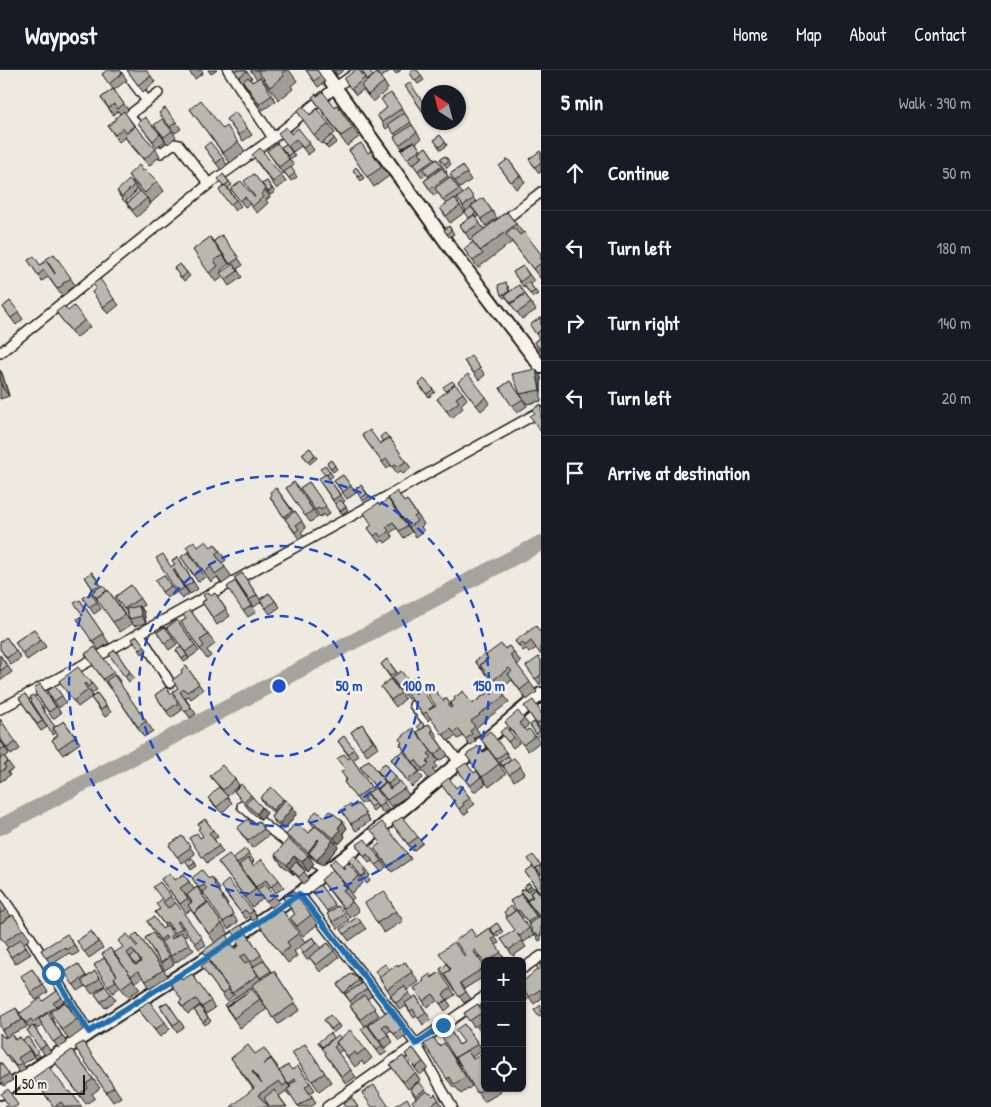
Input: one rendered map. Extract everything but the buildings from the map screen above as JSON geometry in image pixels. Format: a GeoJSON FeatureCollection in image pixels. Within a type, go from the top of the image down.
{"type":"FeatureCollection","features":[{"type":"Feature","properties":{"kind":"street"},"geometry":{"type":"LineString","coordinates":[[124,70],[147,101]]}},
{"type":"Feature","properties":{"kind":"street"},"geometry":{"type":"LineString","coordinates":[[228,70],[273,138]]}},
{"type":"Feature","properties":{"kind":"street"},"geometry":{"type":"LineString","coordinates":[[323,70],[389,163],[461,254],[541,368]]}},
{"type":"Feature","properties":{"kind":"street"},"geometry":{"type":"LineString","coordinates":[[0,353],[210,184],[360,70]]}},
{"type":"Feature","properties":{"kind":"street"},"geometry":{"type":"LineString","coordinates":[[120,122],[158,93]]}},
{"type":"Feature","properties":{"kind":"street"},"geometry":{"type":"LineString","coordinates":[[129,115],[161,153],[173,144],[178,145],[210,184]]}},
{"type":"Feature","properties":{"kind":"street"},"geometry":{"type":"LineString","coordinates":[[495,228],[541,192]]}},
{"type":"Feature","properties":{"kind":"street"},"geometry":{"type":"LineString","coordinates":[[0,709],[541,411]]}},
{"type":"Feature","properties":{"kind":"street"},"geometry":{"type":"LineString","coordinates":[[139,633],[170,684]]}},
{"type":"Feature","properties":{"kind":"street"},"geometry":{"type":"LineString","coordinates":[[0,1093],[89,1032],[202,961],[299,894],[541,694]]}},
{"type":"Feature","properties":{"kind":"street"},"geometry":{"type":"LineString","coordinates":[[414,705],[459,762]]}},
{"type":"Feature","properties":{"kind":"street"},"geometry":{"type":"LineString","coordinates":[[242,806],[326,871]]}},
{"type":"Feature","properties":{"kind":"street"},"geometry":{"type":"LineString","coordinates":[[0,894],[34,943],[89,1032]]}},
{"type":"Feature","properties":{"kind":"street"},"geometry":{"type":"LineString","coordinates":[[299,894],[416,1044],[452,1107]]}},
{"type":"Feature","properties":{"kind":"street"},"geometry":{"type":"LineString","coordinates":[[526,966],[541,956]]}},
{"type":"Feature","properties":{"kind":"street"},"geometry":{"type":"LineString","coordinates":[[327,1107],[481,999]]}},
{"type":"Feature","properties":{"kind":"waterway"},"geometry":{"type":"LineString","coordinates":[[0,827],[541,543]]}},
{"type":"Feature","properties":{"kind":"route"},"geometry":{"type":"LineString","coordinates":[[53,973],[89,1032],[202,961],[299,894],[416,1044],[443,1025]]}}]}
